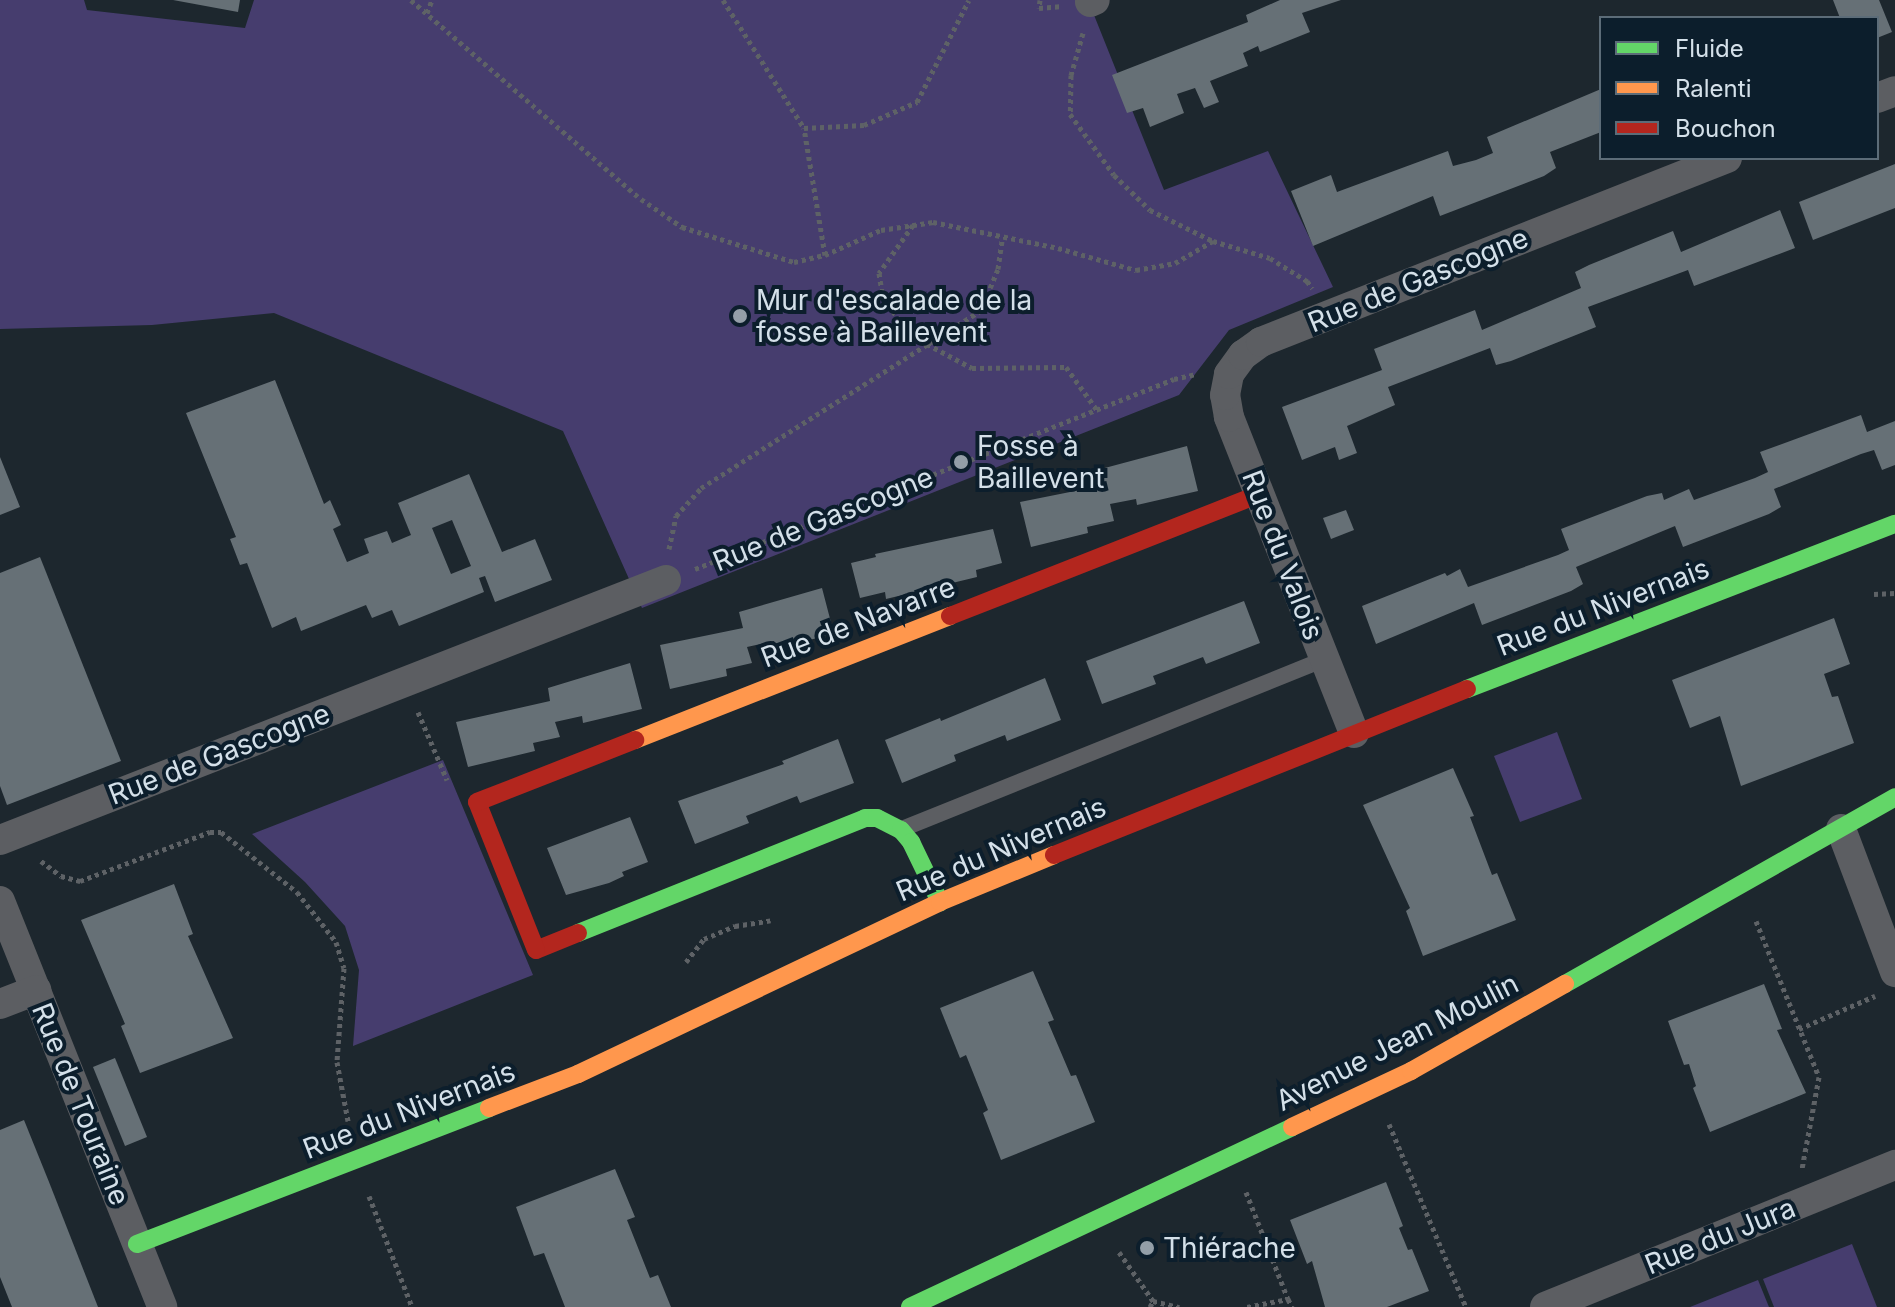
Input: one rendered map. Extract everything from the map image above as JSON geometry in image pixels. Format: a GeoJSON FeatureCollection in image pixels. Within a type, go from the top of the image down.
{"type":"FeatureCollection","features":[{"type":"Feature","properties":{"kind":"street","name":"Rue de Gascogne"},"geometry":{"type":"LineString","coordinates":[[1229,374],[1251,348],[1722,160]]}},
{"type":"Feature","properties":{"kind":"street","name":"Rue du Valois"},"geometry":{"type":"LineString","coordinates":[[1229,374],[1225,405],[1354,733]]}},
{"type":"Feature","properties":{"kind":"street","name":"Rue de Navarre"},"geometry":{"type":"LineString","coordinates":[[477,802],[1260,494]]}},
{"type":"Feature","properties":{"kind":"street","name":"Rue du Nivernais"},"geometry":{"type":"LineString","coordinates":[[137,1244],[602,1064],[940,902],[1354,733],[1895,524]]}},
{"type":"Feature","properties":{"kind":"street","name":"Rue de Gascogne"},"geometry":{"type":"LineString","coordinates":[[4,838],[671,579]]}},
{"type":"Feature","properties":{"kind":"street","name":"Avenue Jean Moulin"},"geometry":{"type":"LineString","coordinates":[[910,1307],[1374,1089],[1479,1036],[1895,797]]}},
{"type":"Feature","properties":{"kind":"street"},"geometry":{"type":"LineString","coordinates":[[477,802],[536,950],[865,818],[877,818],[901,830],[918,854],[940,902]]}},
{"type":"Feature","properties":{"kind":"street"},"geometry":{"type":"LineString","coordinates":[[1841,829],[1888,982]]}},
{"type":"Feature","properties":{"kind":"street","name":"Rue de Touraine"},"geometry":{"type":"LineString","coordinates":[[0,901],[162,1307]]}},
{"type":"Feature","properties":{"kind":"street"},"geometry":{"type":"LineString","coordinates":[[0,1004],[36,990]]}},
{"type":"Feature","properties":{"kind":"street","name":"Rue du Jura"},"geometry":{"type":"LineString","coordinates":[[1545,1307],[1895,1165]]}},
{"type":"Feature","properties":{"kind":"lane"},"geometry":{"type":"LineString","coordinates":[[901,830],[1324,659]]}},
{"type":"Feature","properties":{"kind":"path"},"geometry":{"type":"LineString","coordinates":[[411,0],[641,199],[682,227],[794,262],[825,255],[881,230],[933,222],[1002,239],[1058,248],[1136,270],[1175,263],[1213,241]]}},
{"type":"Feature","properties":{"kind":"path"},"geometry":{"type":"LineString","coordinates":[[427,13],[432,0]]}},
{"type":"Feature","properties":{"kind":"path"},"geometry":{"type":"LineString","coordinates":[[723,0],[804,128],[825,255]]}},
{"type":"Feature","properties":{"kind":"path"},"geometry":{"type":"LineString","coordinates":[[804,128],[864,125],[917,102],[969,0]]}},
{"type":"Feature","properties":{"kind":"path"},"geometry":{"type":"LineString","coordinates":[[1092,1],[1071,75],[1070,114],[1114,175],[1150,210],[1213,241],[1270,258],[1307,281],[1330,315]]}},
{"type":"Feature","properties":{"kind":"path"},"geometry":{"type":"LineString","coordinates":[[913,225],[879,273],[883,298],[899,319],[927,344],[972,368],[1066,367],[1097,410]]}},
{"type":"Feature","properties":{"kind":"path"},"geometry":{"type":"LineString","coordinates":[[671,579],[668,541],[676,516],[701,488],[981,310],[998,269],[1002,239]]}},
{"type":"Feature","properties":{"kind":"path","name":"Rue de Gascogne"},"geometry":{"type":"LineString","coordinates":[[671,579],[1174,379],[1203,373],[1229,374]]}},
{"type":"Feature","properties":{"kind":"path"},"geometry":{"type":"LineString","coordinates":[[1874,594],[1895,593]]}},
{"type":"Feature","properties":{"kind":"path"},"geometry":{"type":"LineString","coordinates":[[405,682],[455,800],[477,802]]}},
{"type":"Feature","properties":{"kind":"path"},"geometry":{"type":"LineString","coordinates":[[4,838],[61,876],[80,881],[210,832],[221,832],[297,892],[336,942],[344,968],[337,1062],[358,1160],[412,1307]]}},
{"type":"Feature","properties":{"kind":"path"},"geometry":{"type":"LineString","coordinates":[[1742,885],[1819,1077],[1795,1205]]}},
{"type":"Feature","properties":{"kind":"path"},"geometry":{"type":"LineString","coordinates":[[686,962],[704,939],[735,926],[771,920]]}},
{"type":"Feature","properties":{"kind":"path"},"geometry":{"type":"LineString","coordinates":[[1799,1029],[1888,982]]}},
{"type":"Feature","properties":{"kind":"path"},"geometry":{"type":"LineString","coordinates":[[1374,1089],[1466,1307]]}},
{"type":"Feature","properties":{"kind":"path"},"geometry":{"type":"LineString","coordinates":[[1232,1156],[1292,1307]]}},
{"type":"Feature","properties":{"kind":"path"},"geometry":{"type":"LineString","coordinates":[[1096,1220],[1151,1304],[1179,1307]]}},
{"type":"Feature","properties":{"kind":"path"},"geometry":{"type":"LineString","coordinates":[[1247,1307],[1288,1299]]}},
{"type":"Feature","properties":{"kind":"shaded area"},"geometry":{"type":"Polygon","coordinates":[[[0,0],[84,0],[87,10],[245,28],[254,0],[1088,0],[1164,190],[1268,151],[1333,287],[1229,330],[1179,395],[642,608],[563,431],[274,313],[152,325],[0,329],[0,0]]]}},
{"type":"Feature","properties":{"kind":"shaded area"},"geometry":{"type":"Polygon","coordinates":[[[1557,732],[1582,799],[1520,822],[1494,756],[1557,732]]]}},
{"type":"Feature","properties":{"kind":"shaded area"},"geometry":{"type":"Polygon","coordinates":[[[443,760],[533,975],[353,1046],[359,970],[345,926],[305,882],[252,834],[443,760]]]}},
{"type":"Feature","properties":{"kind":"shaded area"},"geometry":{"type":"Polygon","coordinates":[[[1852,1244],[1877,1307],[1774,1307],[1763,1279],[1852,1244]]]}},
{"type":"Feature","properties":{"kind":"shaded area"},"geometry":{"type":"Polygon","coordinates":[[[1758,1280],[1769,1307],[1690,1307],[1758,1280]]]}},
{"type":"Feature","properties":{"kind":"building"},"geometry":{"type":"Polygon","coordinates":[[[173,0],[240,0],[238,12],[173,0]]]}},
{"type":"Feature","properties":{"kind":"building"},"geometry":{"type":"Polygon","coordinates":[[[1280,0],[1341,0],[1302,13],[1310,32],[1260,52],[1258,46],[1243,53],[1248,66],[1210,81],[1219,102],[1204,108],[1195,88],[1177,94],[1184,113],[1150,127],[1143,108],[1127,113],[1112,75],[1248,22],[1246,15],[1280,0]]]}},
{"type":"Feature","properties":{"kind":"building"},"geometry":{"type":"Polygon","coordinates":[[[1833,0],[1879,0],[1892,32],[1879,37],[1879,16],[1839,16],[1833,0]]]}},
{"type":"Feature","properties":{"kind":"building"},"geometry":{"type":"Polygon","coordinates":[[[1599,90],[1599,133],[1550,152],[1556,168],[1544,176],[1440,216],[1433,196],[1313,246],[1291,191],[1331,175],[1337,192],[1448,151],[1453,166],[1476,160],[1493,153],[1487,137],[1599,90]]]}},
{"type":"Feature","properties":{"kind":"building"},"geometry":{"type":"Polygon","coordinates":[[[1895,164],[1895,208],[1813,240],[1799,202],[1895,164]]]}},
{"type":"Feature","properties":{"kind":"building"},"geometry":{"type":"Polygon","coordinates":[[[1780,210],[1795,248],[1694,286],[1688,270],[1588,307],[1596,327],[1511,361],[1496,365],[1490,348],[1388,387],[1395,405],[1347,426],[1357,453],[1339,460],[1335,447],[1302,460],[1282,407],[1382,370],[1374,349],[1475,310],[1482,330],[1581,288],[1575,272],[1673,231],[1681,252],[1780,210]]]}},
{"type":"Feature","properties":{"kind":"building"},"geometry":{"type":"Polygon","coordinates":[[[275,380],[324,504],[330,500],[341,525],[333,529],[347,562],[369,553],[364,539],[387,531],[392,543],[411,535],[398,503],[469,474],[502,552],[535,539],[552,580],[495,602],[485,576],[479,578],[484,592],[399,626],[392,610],[372,618],[366,605],[301,631],[296,617],[272,628],[247,563],[240,565],[230,539],[236,537],[186,413],[275,380]],[[452,520],[432,528],[451,574],[471,566],[452,520]]]}},
{"type":"Feature","properties":{"kind":"building"},"geometry":{"type":"Polygon","coordinates":[[[1861,415],[1867,432],[1895,421],[1895,465],[1882,470],[1874,450],[1861,454],[1774,489],[1781,507],[1769,514],[1683,547],[1675,526],[1576,567],[1583,584],[1571,591],[1482,625],[1474,603],[1376,644],[1362,606],[1460,569],[1468,587],[1558,555],[1569,550],[1561,529],[1647,496],[1662,493],[1664,500],[1689,489],[1694,500],[1755,478],[1768,472],[1760,452],[1861,415]]]}},
{"type":"Feature","properties":{"kind":"building"},"geometry":{"type":"Polygon","coordinates":[[[1187,446],[1198,491],[1137,505],[1136,499],[1110,504],[1114,521],[1087,527],[1088,533],[1031,547],[1020,502],[1105,485],[1101,469],[1187,446]]]}},
{"type":"Feature","properties":{"kind":"building"},"geometry":{"type":"Polygon","coordinates":[[[0,457],[20,507],[0,515],[0,457]]]}},
{"type":"Feature","properties":{"kind":"building"},"geometry":{"type":"Polygon","coordinates":[[[1346,510],[1354,530],[1331,539],[1323,518],[1346,510]]]}},
{"type":"Feature","properties":{"kind":"building"},"geometry":{"type":"Polygon","coordinates":[[[993,529],[1002,563],[976,570],[977,577],[886,599],[885,592],[860,598],[851,563],[876,557],[875,554],[993,529]]]}},
{"type":"Feature","properties":{"kind":"building"},"geometry":{"type":"Polygon","coordinates":[[[40,557],[121,761],[7,805],[0,786],[0,573],[40,557]]]}},
{"type":"Feature","properties":{"kind":"building"},"geometry":{"type":"Polygon","coordinates":[[[822,588],[834,634],[776,648],[774,641],[747,647],[752,663],[726,669],[727,676],[670,689],[660,645],[743,628],[739,612],[822,588]]]}},
{"type":"Feature","properties":{"kind":"building"},"geometry":{"type":"Polygon","coordinates":[[[1244,601],[1260,643],[1206,664],[1203,657],[1153,676],[1156,684],[1102,704],[1086,661],[1244,601]]]}},
{"type":"Feature","properties":{"kind":"building"},"geometry":{"type":"Polygon","coordinates":[[[1834,618],[1850,664],[1824,674],[1832,697],[1838,696],[1854,743],[1741,786],[1720,716],[1690,728],[1672,680],[1834,618]]]}},
{"type":"Feature","properties":{"kind":"building"},"geometry":{"type":"Polygon","coordinates":[[[630,663],[642,709],[583,723],[582,716],[555,722],[560,737],[533,743],[535,751],[468,767],[456,722],[550,701],[548,688],[630,663]]]}},
{"type":"Feature","properties":{"kind":"building"},"geometry":{"type":"Polygon","coordinates":[[[1045,678],[1061,720],[1007,741],[1005,735],[954,755],[956,761],[902,783],[885,740],[940,718],[941,721],[1045,678]]]}},
{"type":"Feature","properties":{"kind":"building"},"geometry":{"type":"Polygon","coordinates":[[[838,739],[854,783],[800,803],[797,796],[746,816],[749,823],[695,844],[678,801],[784,764],[782,761],[838,739]]]}},
{"type":"Feature","properties":{"kind":"building"},"geometry":{"type":"Polygon","coordinates":[[[1453,768],[1474,816],[1470,817],[1492,875],[1497,873],[1516,920],[1423,956],[1406,911],[1410,908],[1363,805],[1453,768]]]}},
{"type":"Feature","properties":{"kind":"building"},"geometry":{"type":"Polygon","coordinates":[[[630,817],[648,862],[622,872],[624,876],[609,883],[566,895],[547,848],[630,817]]]}},
{"type":"Feature","properties":{"kind":"building"},"geometry":{"type":"Polygon","coordinates":[[[174,884],[193,934],[188,936],[233,1038],[140,1073],[121,1026],[125,1024],[81,920],[174,884]]]}},
{"type":"Feature","properties":{"kind":"building"},"geometry":{"type":"Polygon","coordinates":[[[1033,971],[1054,1020],[1048,1022],[1071,1076],[1076,1075],[1095,1122],[1001,1160],[983,1113],[988,1110],[966,1055],[960,1058],[940,1008],[1033,971]]]}},
{"type":"Feature","properties":{"kind":"building"},"geometry":{"type":"Polygon","coordinates":[[[1764,984],[1782,1029],[1777,1030],[1806,1093],[1710,1132],[1693,1088],[1696,1086],[1689,1064],[1684,1065],[1668,1021],[1764,984]]]}},
{"type":"Feature","properties":{"kind":"building"},"geometry":{"type":"Polygon","coordinates":[[[115,1058],[147,1137],[125,1146],[93,1067],[115,1058]]]}},
{"type":"Feature","properties":{"kind":"building"},"geometry":{"type":"Polygon","coordinates":[[[24,1120],[98,1307],[12,1307],[0,1277],[0,1130],[24,1120]]]}},
{"type":"Feature","properties":{"kind":"building"},"geometry":{"type":"Polygon","coordinates":[[[615,1169],[635,1217],[627,1220],[650,1278],[658,1275],[671,1307],[565,1307],[544,1253],[534,1256],[516,1207],[615,1169]]]}},
{"type":"Feature","properties":{"kind":"building"},"geometry":{"type":"Polygon","coordinates":[[[1386,1182],[1403,1226],[1399,1228],[1408,1250],[1412,1249],[1429,1291],[1387,1307],[1325,1307],[1312,1261],[1307,1264],[1290,1220],[1386,1182]]]}},
{"type":"Feature","properties":{"kind":"traffic: fast"},"geometry":{"type":"LineString","coordinates":[[1467,689],[1895,524]]}},
{"type":"Feature","properties":{"kind":"traffic: fast"},"geometry":{"type":"LineString","coordinates":[[1565,984],[1895,797]]}},
{"type":"Feature","properties":{"kind":"traffic: fast"},"geometry":{"type":"LineString","coordinates":[[578,933],[865,818],[877,818],[901,830],[911,842],[940,902]]}},
{"type":"Feature","properties":{"kind":"traffic: fast"},"geometry":{"type":"LineString","coordinates":[[137,1244],[489,1108]]}},
{"type":"Feature","properties":{"kind":"traffic: fast"},"geometry":{"type":"LineString","coordinates":[[910,1307],[1292,1127]]}},
{"type":"Feature","properties":{"kind":"traffic: slow"},"geometry":{"type":"LineString","coordinates":[[635,740],[950,616]]}},
{"type":"Feature","properties":{"kind":"traffic: slow"},"geometry":{"type":"LineString","coordinates":[[489,1108],[578,1074],[940,902],[1054,855]]}},
{"type":"Feature","properties":{"kind":"traffic: slow"},"geometry":{"type":"LineString","coordinates":[[1292,1127],[1411,1071],[1565,984]]}},
{"type":"Feature","properties":{"kind":"traffic: jam"},"geometry":{"type":"LineString","coordinates":[[950,616],[1260,494]]}},
{"type":"Feature","properties":{"kind":"traffic: jam"},"geometry":{"type":"LineString","coordinates":[[1054,855],[1467,689]]}},
{"type":"Feature","properties":{"kind":"traffic: jam"},"geometry":{"type":"LineString","coordinates":[[578,933],[536,950],[477,802],[635,740]]}},
{"type":"Feature","properties":{"kind":"place","name":"Mur d'escalade de la fosse à Baillevent"},"geometry":{"type":"Point","coordinates":[740,316]}},
{"type":"Feature","properties":{"kind":"place","name":"Fosse à Baillevent"},"geometry":{"type":"Point","coordinates":[961,462]}},
{"type":"Feature","properties":{"kind":"place","name":"Thiérache"},"geometry":{"type":"Point","coordinates":[1147,1248]}}]}
